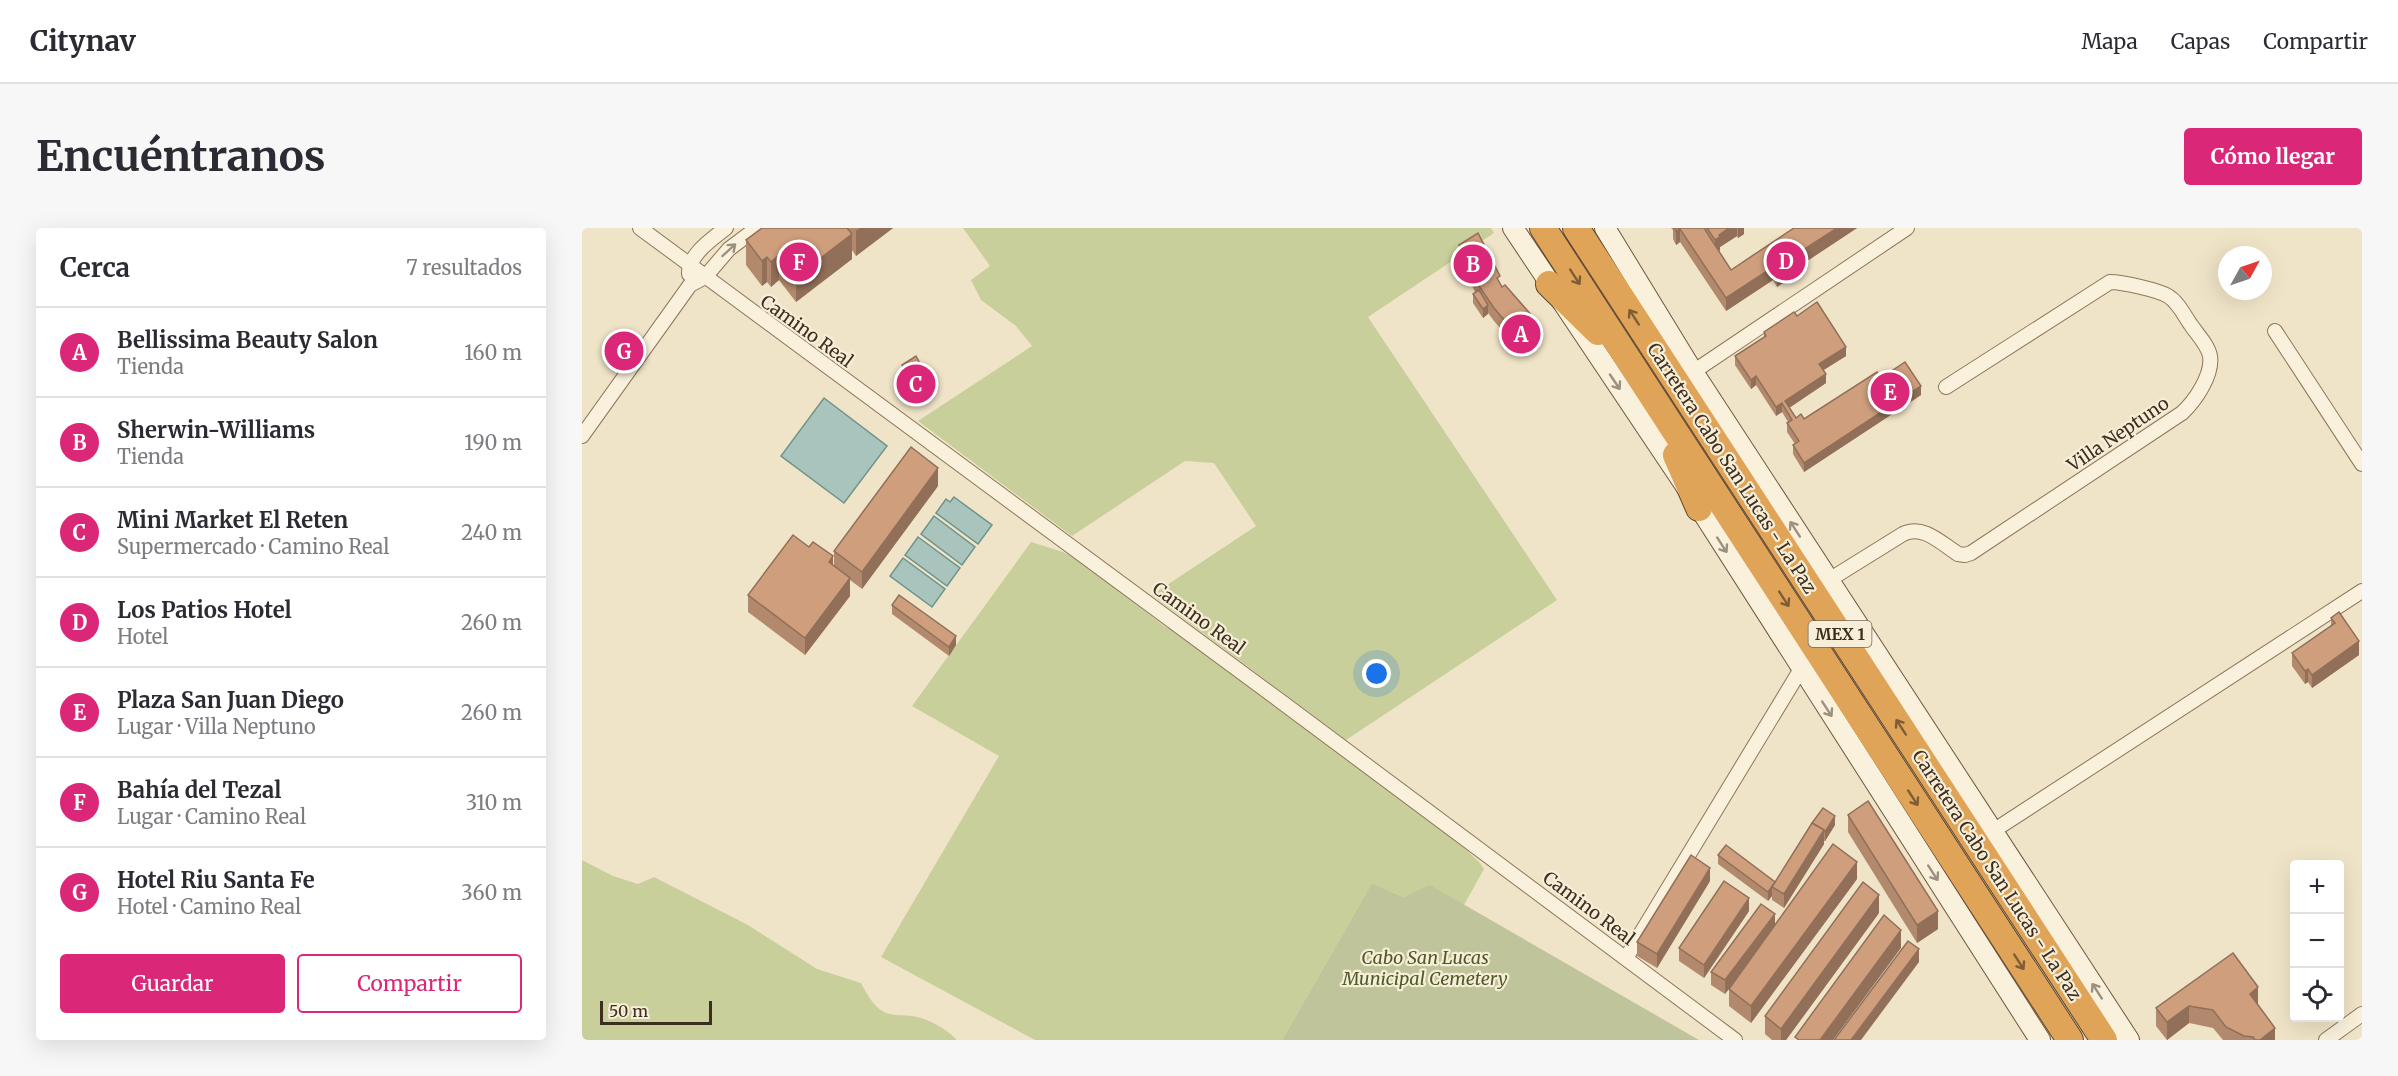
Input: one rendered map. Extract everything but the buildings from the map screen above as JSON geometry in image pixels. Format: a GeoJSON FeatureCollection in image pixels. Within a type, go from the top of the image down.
{"type":"FeatureCollection","features":[{"type":"Feature","properties":{"kind":"highway","name":"Carretera Cabo San Lucas - La Paz"},"geometry":{"type":"LineString","coordinates":[[1543,228],[2070,1040]]}},
{"type":"Feature","properties":{"kind":"highway","name":"Carretera Cabo San Lucas - La Paz"},"geometry":{"type":"LineString","coordinates":[[1576,228],[2104,1040]]}},
{"type":"Feature","properties":{"kind":"highway"},"geometry":{"type":"LineString","coordinates":[[1550,284],[1633,366]]}},
{"type":"Feature","properties":{"kind":"highway"},"geometry":{"type":"LineString","coordinates":[[1649,391],[1699,508]]}},
{"type":"Feature","properties":{"kind":"main road"},"geometry":{"type":"LineString","coordinates":[[1513,228],[1699,508],[2040,1040]]}},
{"type":"Feature","properties":{"kind":"main road"},"geometry":{"type":"LineString","coordinates":[[1605,228],[1693,372],[2129,1040]]}},
{"type":"Feature","properties":{"kind":"street","name":"Camino Real"},"geometry":{"type":"LineString","coordinates":[[640,228],[1735,1040]]}},
{"type":"Feature","properties":{"kind":"street"},"geometry":{"type":"LineString","coordinates":[[690,285],[689,266],[701,250],[726,228]]}},
{"type":"Feature","properties":{"kind":"street"},"geometry":{"type":"LineString","coordinates":[[582,436],[690,285],[705,277],[729,249],[757,228]]}},
{"type":"Feature","properties":{"kind":"street"},"geometry":{"type":"LineString","coordinates":[[1693,372],[1907,228]]}},
{"type":"Feature","properties":{"kind":"street","name":"Villa Neptuno"},"geometry":{"type":"LineString","coordinates":[[1828,580],[1903,534],[1914,530],[1924,532],[1958,554],[1971,553],[2182,413],[2198,396],[2210,356],[2169,296],[2110,282],[1946,387]]}},
{"type":"Feature","properties":{"kind":"street"},"geometry":{"type":"LineString","coordinates":[[2275,331],[2362,464]]}},
{"type":"Feature","properties":{"kind":"street"},"geometry":{"type":"LineString","coordinates":[[1993,831],[2362,591]]}},
{"type":"Feature","properties":{"kind":"street"},"geometry":{"type":"LineString","coordinates":[[1626,958],[1801,669]]}},
{"type":"Feature","properties":{"kind":"street"},"geometry":{"type":"LineString","coordinates":[[2326,1040],[2362,1014]]}},
{"type":"Feature","properties":{"kind":"green space"},"geometry":{"type":"Polygon","coordinates":[[[963,228],[1491,228],[1494,233],[1368,317],[1557,600],[1346,740],[1152,595],[1256,526],[1214,463],[1185,461],[1072,536],[918,421],[1032,346],[1016,326],[981,300],[971,280],[990,266],[963,228]]]}},
{"type":"Feature","properties":{"kind":"green space"},"geometry":{"type":"Polygon","coordinates":[[[1031,542],[1078,559],[1164,626],[1183,636],[1450,834],[1484,869],[1464,905],[1430,886],[1403,897],[1372,883],[1282,1040],[1035,1040],[881,957],[999,756],[912,706],[1031,542]]]}},
{"type":"Feature","properties":{"kind":"green space"},"geometry":{"type":"Polygon","coordinates":[[[582,860],[613,876],[638,884],[654,877],[748,925],[817,969],[861,983],[873,1003],[884,1012],[924,1019],[942,1028],[957,1040],[582,1040],[582,860]]]}},
{"type":"Feature","properties":{"kind":"green space","name":"Cabo San Lucas Municipal Cemetery"},"geometry":{"type":"Polygon","coordinates":[[[1372,883],[1403,897],[1430,885],[1699,1040],[1282,1040],[1372,883]]]}},
{"type":"Feature","properties":{"kind":"water"},"geometry":{"type":"Polygon","coordinates":[[[824,398],[887,446],[844,503],[781,456],[824,398]]]}},
{"type":"Feature","properties":{"kind":"water"},"geometry":{"type":"Polygon","coordinates":[[[954,497],[992,525],[978,544],[936,513],[946,499],[950,502],[954,497]]]}},
{"type":"Feature","properties":{"kind":"water"},"geometry":{"type":"Polygon","coordinates":[[[934,516],[975,547],[962,565],[921,534],[934,516]]]}},
{"type":"Feature","properties":{"kind":"water"},"geometry":{"type":"Polygon","coordinates":[[[918,537],[960,568],[947,586],[905,555],[918,537]]]}},
{"type":"Feature","properties":{"kind":"water"},"geometry":{"type":"Polygon","coordinates":[[[903,558],[945,589],[932,607],[890,576],[903,558]]]}},
{"type":"Feature","properties":{"kind":"place","name":"Los Patios Hotel"},"geometry":{"type":"Point","coordinates":[1786,261]}},
{"type":"Feature","properties":{"kind":"place","name":"Bahía del Tezal"},"geometry":{"type":"Point","coordinates":[799,262]}},
{"type":"Feature","properties":{"kind":"place","name":"Sherwin-Williams"},"geometry":{"type":"Point","coordinates":[1473,264]}},
{"type":"Feature","properties":{"kind":"place","name":"Bellissima Beauty Salon"},"geometry":{"type":"Point","coordinates":[1521,334]}},
{"type":"Feature","properties":{"kind":"place","name":"Hotel Riu Santa Fe"},"geometry":{"type":"Point","coordinates":[624,351]}},
{"type":"Feature","properties":{"kind":"place","name":"Mini Market El Reten"},"geometry":{"type":"Point","coordinates":[916,384]}},
{"type":"Feature","properties":{"kind":"place","name":"Plaza San Juan Diego"},"geometry":{"type":"Point","coordinates":[1890,392]}}]}
